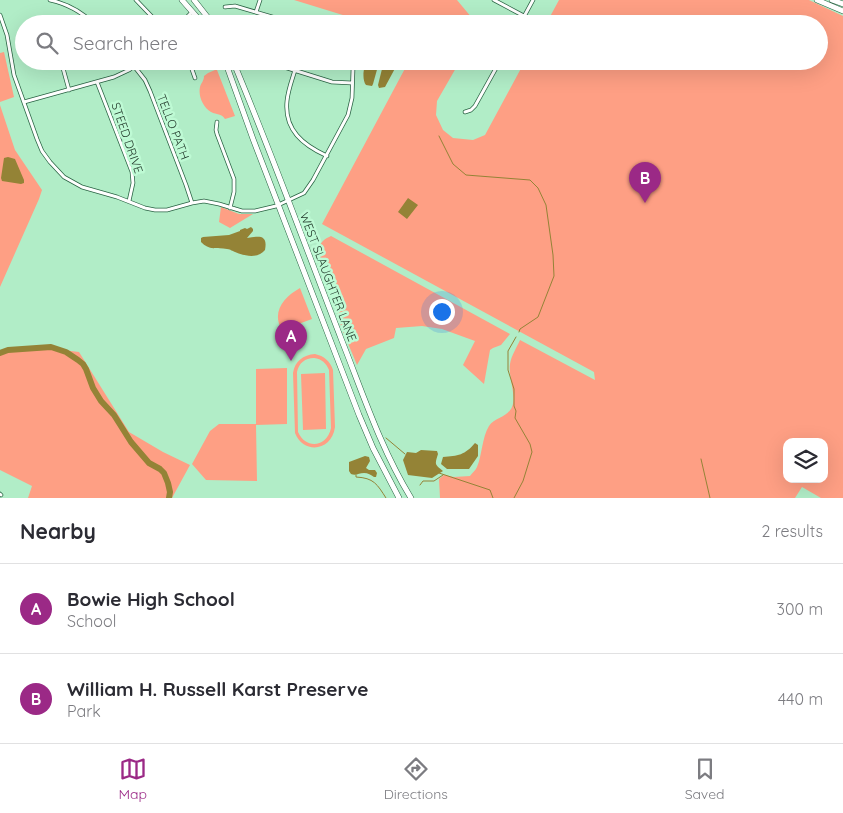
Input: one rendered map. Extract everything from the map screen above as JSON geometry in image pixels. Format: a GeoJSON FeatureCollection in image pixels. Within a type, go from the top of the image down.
{"type":"FeatureCollection","features":[{"type":"Feature","properties":{"kind":"main road"},"geometry":{"type":"LineString","coordinates":[[182,0],[196,15]]}},
{"type":"Feature","properties":{"kind":"main road"},"geometry":{"type":"LineString","coordinates":[[194,0],[206,15]]}},
{"type":"Feature","properties":{"kind":"main road"},"geometry":{"type":"LineString","coordinates":[[817,0],[843,11]]}},
{"type":"Feature","properties":{"kind":"main road"},"geometry":{"type":"LineString","coordinates":[[832,0],[843,4]]}},
{"type":"Feature","properties":{"kind":"main road","name":"WEST SLAUGHTER LANE"},"geometry":{"type":"LineString","coordinates":[[228,70],[357,408],[370,440],[399,498]]}},
{"type":"Feature","properties":{"kind":"main road","name":"WEST SLAUGHTER LANE"},"geometry":{"type":"LineString","coordinates":[[237,70],[379,436],[399,479],[411,498]]}},
{"type":"Feature","properties":{"kind":"main road"},"geometry":{"type":"LineString","coordinates":[[232,80],[240,78]]}},
{"type":"Feature","properties":{"kind":"main road"},"geometry":{"type":"LineString","coordinates":[[370,440],[379,436]]}},
{"type":"Feature","properties":{"kind":"street"},"geometry":{"type":"LineString","coordinates":[[50,0],[65,4],[85,15]]}},
{"type":"Feature","properties":{"kind":"street"},"geometry":{"type":"LineString","coordinates":[[136,0],[150,15]]}},
{"type":"Feature","properties":{"kind":"street"},"geometry":{"type":"LineString","coordinates":[[256,12],[260,0]]}},
{"type":"Feature","properties":{"kind":"street"},"geometry":{"type":"LineString","coordinates":[[494,0],[522,15]]}},
{"type":"Feature","properties":{"kind":"street"},"geometry":{"type":"LineString","coordinates":[[525,15],[533,0]]}},
{"type":"Feature","properties":{"kind":"street"},"geometry":{"type":"LineString","coordinates":[[225,6],[235,6],[266,15]]}},
{"type":"Feature","properties":{"kind":"street"},"geometry":{"type":"LineString","coordinates":[[189,15],[193,11]]}},
{"type":"Feature","properties":{"kind":"street"},"geometry":{"type":"LineString","coordinates":[[0,15],[7,35],[14,75],[37,139],[42,151],[58,172],[71,182],[82,187],[149,209],[160,210],[204,201],[242,211],[255,212],[299,196],[307,190],[345,122],[352,98],[353,70]]}},
{"type":"Feature","properties":{"kind":"street"},"geometry":{"type":"LineString","coordinates":[[63,70],[69,90]]}},
{"type":"Feature","properties":{"kind":"street"},"geometry":{"type":"LineString","coordinates":[[24,102],[97,82],[128,70]]}},
{"type":"Feature","properties":{"kind":"street","name":"TELLO PATH"},"geometry":{"type":"LineString","coordinates":[[138,70],[150,91],[192,203]]}},
{"type":"Feature","properties":{"kind":"street"},"geometry":{"type":"LineString","coordinates":[[192,70],[195,78]]}},
{"type":"Feature","properties":{"kind":"street"},"geometry":{"type":"LineString","coordinates":[[327,156],[304,143],[295,133],[289,122],[287,101],[295,70],[332,82],[352,83]]}},
{"type":"Feature","properties":{"kind":"street"},"geometry":{"type":"LineString","coordinates":[[465,112],[475,106],[495,70]]}},
{"type":"Feature","properties":{"kind":"street","name":"STEED DRIVE"},"geometry":{"type":"LineString","coordinates":[[97,82],[132,172],[133,182],[129,201]]}},
{"type":"Feature","properties":{"kind":"street"},"geometry":{"type":"LineString","coordinates":[[217,122],[216,134],[234,179],[234,192],[230,208]]}},
{"type":"Feature","properties":{"kind":"shaded area"},"geometry":{"type":"Polygon","coordinates":[[[294,0],[457,0],[470,15],[343,15],[294,0]]]}},
{"type":"Feature","properties":{"kind":"shaded area"},"geometry":{"type":"Polygon","coordinates":[[[559,0],[809,0],[843,16],[843,498],[821,498],[802,487],[795,498],[440,498],[439,479],[444,475],[454,477],[470,476],[477,467],[489,426],[510,411],[514,397],[510,364],[520,340],[595,380],[594,372],[322,224],[404,70],[455,70],[437,101],[436,115],[443,130],[453,138],[473,140],[485,135],[520,70],[828,70],[828,15],[551,15],[559,0]]]}},
{"type":"Feature","properties":{"kind":"shaded area"},"geometry":{"type":"Polygon","coordinates":[[[4,52],[14,97],[0,102],[0,53],[4,52]]]}},
{"type":"Feature","properties":{"kind":"shaded area"},"geometry":{"type":"Polygon","coordinates":[[[217,70],[235,116],[225,119],[208,110],[202,101],[200,87],[204,76],[217,70]]]}},
{"type":"Feature","properties":{"kind":"shaded area"},"geometry":{"type":"Polygon","coordinates":[[[364,70],[377,70],[372,86],[366,85],[364,70]]]}},
{"type":"Feature","properties":{"kind":"shaded area"},"geometry":{"type":"Polygon","coordinates":[[[382,70],[394,70],[385,87],[379,88],[382,70]]]}},
{"type":"Feature","properties":{"kind":"shaded area"},"geometry":{"type":"Polygon","coordinates":[[[0,105],[15,150],[42,190],[0,287],[0,105]]]}},
{"type":"Feature","properties":{"kind":"shaded area"},"geometry":{"type":"Polygon","coordinates":[[[4,158],[15,159],[24,183],[2,181],[4,158]]]}},
{"type":"Feature","properties":{"kind":"shaded area"},"geometry":{"type":"Polygon","coordinates":[[[408,198],[418,205],[407,219],[398,212],[408,198]]]}},
{"type":"Feature","properties":{"kind":"shaded area"},"geometry":{"type":"Polygon","coordinates":[[[221,207],[239,214],[253,214],[230,228],[219,222],[221,207]]]}},
{"type":"Feature","properties":{"kind":"shaded area"},"geometry":{"type":"Polygon","coordinates":[[[251,227],[253,231],[247,238],[262,237],[265,241],[265,250],[259,255],[247,255],[229,249],[210,248],[201,242],[203,237],[229,235],[251,227]]]}},
{"type":"Feature","properties":{"kind":"shaded area"},"geometry":{"type":"Polygon","coordinates":[[[331,236],[510,334],[501,345],[490,350],[484,384],[463,365],[475,341],[442,329],[422,326],[396,328],[394,338],[366,349],[357,365],[342,329],[318,249],[326,238],[331,236]]]}},
{"type":"Feature","properties":{"kind":"shaded area"},"geometry":{"type":"Polygon","coordinates":[[[300,288],[312,319],[282,330],[278,317],[281,306],[284,300],[300,288]]]}},
{"type":"Feature","properties":{"kind":"shaded area"},"geometry":{"type":"Polygon","coordinates":[[[48,348],[79,352],[129,432],[190,465],[172,498],[28,498],[32,486],[0,470],[0,353],[48,348]]]}},
{"type":"Feature","properties":{"kind":"shaded area"},"geometry":{"type":"Polygon","coordinates":[[[315,354],[324,358],[333,370],[335,427],[329,441],[317,447],[305,445],[295,433],[293,373],[298,362],[303,357],[315,354]],[[314,358],[303,362],[297,372],[298,432],[306,442],[311,444],[316,444],[325,439],[331,428],[329,370],[327,365],[314,358]]]}},
{"type":"Feature","properties":{"kind":"shaded area"},"geometry":{"type":"Polygon","coordinates":[[[287,368],[287,424],[256,425],[257,481],[206,480],[192,464],[210,431],[219,424],[256,424],[256,369],[287,368]]]}},
{"type":"Feature","properties":{"kind":"shaded area"},"geometry":{"type":"Polygon","coordinates":[[[325,373],[326,429],[303,430],[301,374],[325,373]]]}},
{"type":"Feature","properties":{"kind":"shaded area"},"geometry":{"type":"Polygon","coordinates":[[[475,443],[478,445],[478,456],[469,469],[447,469],[441,464],[443,457],[461,454],[475,443]]]}},
{"type":"Feature","properties":{"kind":"shaded area"},"geometry":{"type":"Polygon","coordinates":[[[421,450],[437,451],[436,464],[443,471],[432,478],[408,475],[403,460],[407,452],[416,453],[421,450]]]}},
{"type":"Feature","properties":{"kind":"shaded area"},"geometry":{"type":"Polygon","coordinates":[[[365,456],[369,457],[370,461],[366,468],[375,470],[377,473],[376,477],[365,473],[353,475],[349,471],[349,462],[365,456]]]}},
{"type":"Feature","properties":{"kind":"waterway"},"geometry":{"type":"LineString","coordinates":[[439,136],[453,164],[466,175],[530,180],[538,188],[546,205],[554,276],[538,317],[520,329],[519,332]]}},
{"type":"Feature","properties":{"kind":"waterway"},"geometry":{"type":"LineString","coordinates":[[514,498],[523,481],[532,452],[530,444],[515,418],[514,389],[508,370],[508,351],[516,337]]}},
{"type":"Feature","properties":{"kind":"waterway"},"geometry":{"type":"LineString","coordinates":[[0,353],[8,350],[51,347],[66,352],[83,364],[93,388],[101,401],[114,415],[131,442],[149,463],[164,473],[170,492],[169,498]]}},
{"type":"Feature","properties":{"kind":"waterway"},"geometry":{"type":"LineString","coordinates":[[386,438],[405,454]]}},
{"type":"Feature","properties":{"kind":"waterway"},"geometry":{"type":"LineString","coordinates":[[701,459],[710,498]]}},
{"type":"Feature","properties":{"kind":"waterway"},"geometry":{"type":"LineString","coordinates":[[439,473],[490,490],[493,498]]}},
{"type":"Feature","properties":{"kind":"waterway"},"geometry":{"type":"LineString","coordinates":[[356,475],[356,477],[371,480],[386,498]]}},
{"type":"Feature","properties":{"kind":"waterway"},"geometry":{"type":"LineString","coordinates":[[420,485],[423,481],[434,481],[443,475]]}},
{"type":"Feature","properties":{"kind":"place","name":"William H. Russell Karst Preserve"},"geometry":{"type":"Point","coordinates":[645,203]}},
{"type":"Feature","properties":{"kind":"place","name":"Bowie High School"},"geometry":{"type":"Point","coordinates":[291,361]}}]}
